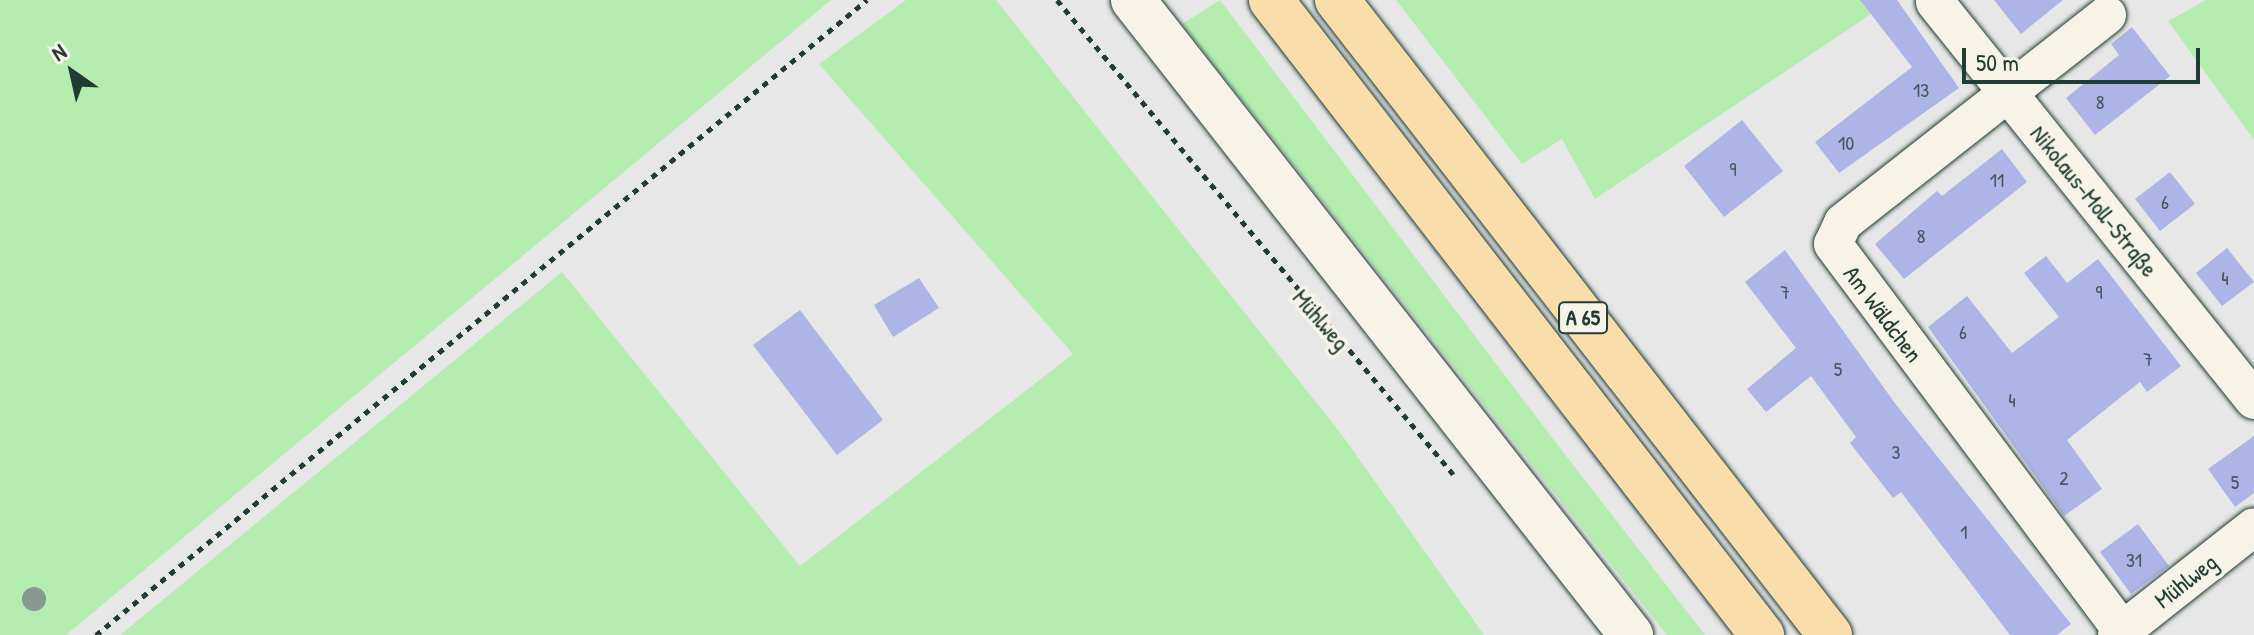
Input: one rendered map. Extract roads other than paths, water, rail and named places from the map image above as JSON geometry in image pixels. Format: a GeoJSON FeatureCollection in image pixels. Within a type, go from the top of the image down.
{"type":"FeatureCollection","features":[{"type":"Feature","properties":{"kind":"highway","name":"A 65"},"geometry":{"type":"LineString","coordinates":[[1271,0],[1762,635]]}},
{"type":"Feature","properties":{"kind":"highway","name":"A 65"},"geometry":{"type":"LineString","coordinates":[[1337,0],[1830,635]]}},
{"type":"Feature","properties":{"kind":"street"},"geometry":{"type":"LineString","coordinates":[[1133,0],[1631,635]]}},
{"type":"Feature","properties":{"kind":"street","name":"Nikolaus-Moll-Straße"},"geometry":{"type":"LineString","coordinates":[[1935,2],[2254,400]]}},
{"type":"Feature","properties":{"kind":"street","name":"Am Wäldchen"},"geometry":{"type":"LineString","coordinates":[[2107,15],[1843,223],[1833,244],[2120,633]]}},
{"type":"Feature","properties":{"kind":"street","name":"Mühlweg"},"geometry":{"type":"LineString","coordinates":[[2120,633],[2254,527]]}}]}
